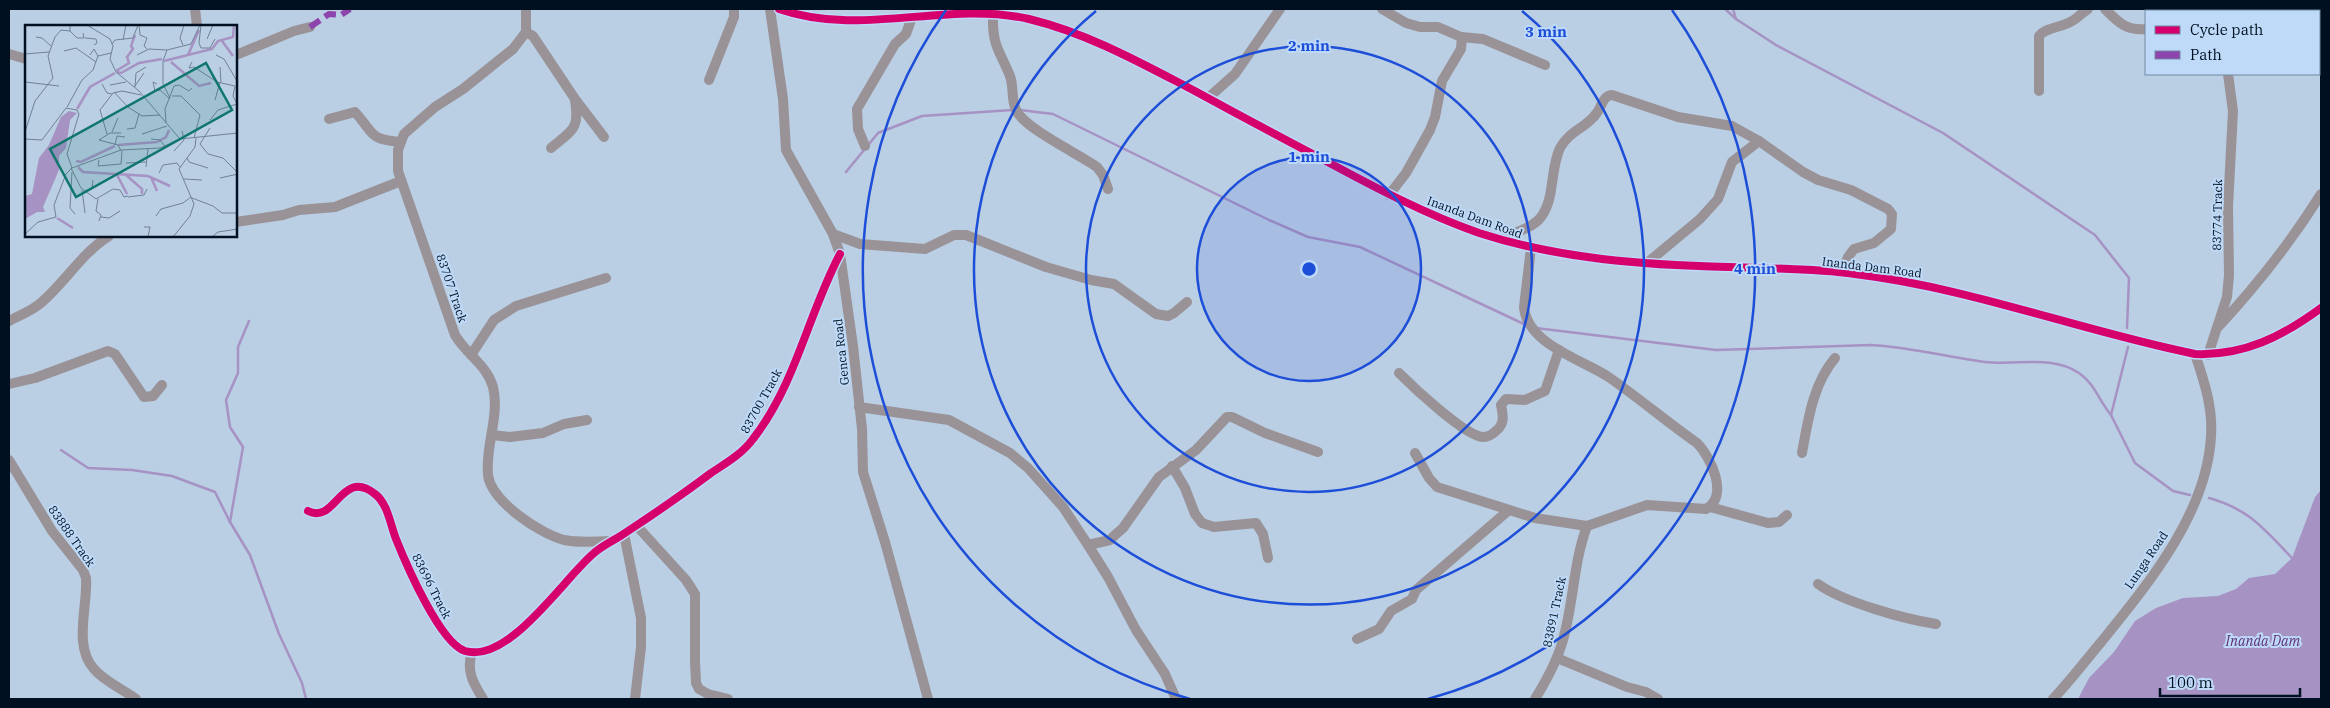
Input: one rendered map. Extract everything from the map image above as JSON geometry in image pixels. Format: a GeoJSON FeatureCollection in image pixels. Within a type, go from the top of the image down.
{"type":"FeatureCollection","features":[{"type":"Feature","properties":{"kind":"street"},"geometry":{"type":"LineString","coordinates":[[195,9],[197,25]]}},
{"type":"Feature","properties":{"kind":"street"},"geometry":{"type":"LineString","coordinates":[[329,119],[355,112],[375,137],[400,142],[417,122],[464,89],[513,49],[526,32],[526,9]]}},
{"type":"Feature","properties":{"kind":"street"},"geometry":{"type":"LineString","coordinates":[[709,80],[734,17],[734,9]]}},
{"type":"Feature","properties":{"kind":"street","name":"Genca Road"},"geometry":{"type":"LineString","coordinates":[[770,9],[783,99],[786,150],[834,234],[840,254],[848,300],[862,429],[863,472],[885,542],[928,699]]}},
{"type":"Feature","properties":{"kind":"street","name":"Inanda Dam Road"},"geometry":{"type":"LineString","coordinates":[[779,9],[801,17],[849,22],[959,14],[1018,13],[1119,53],[1208,98],[1389,195],[1475,231],[1531,248],[1605,260],[1842,272],[1918,283],[2195,354],[2229,353],[2254,347],[2279,335],[2321,308]]}},
{"type":"Feature","properties":{"kind":"street"},"geometry":{"type":"LineString","coordinates":[[1208,98],[1235,74],[1280,9]]}},
{"type":"Feature","properties":{"kind":"street"},"geometry":{"type":"LineString","coordinates":[[1382,9],[1406,23],[1420,27],[1443,28],[1462,37],[1483,39],[1545,65]]}},
{"type":"Feature","properties":{"kind":"street"},"geometry":{"type":"LineString","coordinates":[[2038,91],[2039,36],[2044,30],[2059,28],[2071,22],[2088,9]]}},
{"type":"Feature","properties":{"kind":"street"},"geometry":{"type":"LineString","coordinates":[[2105,9],[2119,24],[2128,28],[2145,29]]}},
{"type":"Feature","properties":{"kind":"street"},"geometry":{"type":"LineString","coordinates":[[993,14],[994,41],[1012,81],[1014,104],[1020,116],[1031,126],[1098,167],[1108,189]]}},
{"type":"Feature","properties":{"kind":"street"},"geometry":{"type":"LineString","coordinates":[[865,146],[858,129],[857,109],[895,44],[906,34],[912,17]]}},
{"type":"Feature","properties":{"kind":"street"},"geometry":{"type":"LineString","coordinates":[[238,55],[294,31],[310,27]]}},
{"type":"Feature","properties":{"kind":"street"},"geometry":{"type":"LineString","coordinates":[[526,32],[533,36],[575,100],[604,137]]}},
{"type":"Feature","properties":{"kind":"street"},"geometry":{"type":"LineString","coordinates":[[1389,195],[1406,173],[1430,130],[1435,117],[1442,81],[1461,49],[1462,37]]}},
{"type":"Feature","properties":{"kind":"street"},"geometry":{"type":"LineString","coordinates":[[9,54],[25,59]]}},
{"type":"Feature","properties":{"kind":"street","name":"83774 Track"},"geometry":{"type":"LineString","coordinates":[[2208,354],[2226,297],[2229,275],[2228,207],[2233,111],[2228,75]]}},
{"type":"Feature","properties":{"kind":"street"},"geometry":{"type":"LineString","coordinates":[[1501,240],[1535,223],[1542,217],[1561,147],[1569,134],[1593,118],[1604,99],[1609,95],[1678,117],[1732,126],[1759,141],[1803,172],[1818,180],[1851,190],[1888,209],[1892,214],[1892,224],[1888,233],[1874,243],[1854,249],[1848,256],[1842,272]]}},
{"type":"Feature","properties":{"kind":"street"},"geometry":{"type":"LineString","coordinates":[[551,148],[575,127],[578,118],[575,100]]}},
{"type":"Feature","properties":{"kind":"street"},"geometry":{"type":"LineString","coordinates":[[1647,263],[1700,219],[1718,199],[1730,164],[1759,141]]}},
{"type":"Feature","properties":{"kind":"street","name":"83707 Track"},"geometry":{"type":"LineString","coordinates":[[400,142],[398,156],[401,181],[413,210],[449,319],[462,346],[485,371],[493,388],[492,435],[488,475],[490,484],[505,503],[524,520],[553,536],[578,542],[610,541]]}},
{"type":"Feature","properties":{"kind":"street"},"geometry":{"type":"LineString","coordinates":[[238,222],[283,215],[299,210],[336,207],[401,181]]}},
{"type":"Feature","properties":{"kind":"street"},"geometry":{"type":"LineString","coordinates":[[2216,328],[2265,275],[2297,232],[2321,194]]}},
{"type":"Feature","properties":{"kind":"street"},"geometry":{"type":"LineString","coordinates":[[834,234],[860,244],[925,249],[954,235],[966,235],[1046,267],[1091,280],[1114,284],[1156,314],[1168,316],[1187,302]]}},
{"type":"Feature","properties":{"kind":"street"},"geometry":{"type":"LineString","coordinates":[[9,321],[30,311],[42,302],[91,249],[106,238]]}},
{"type":"Feature","properties":{"kind":"street"},"geometry":{"type":"LineString","coordinates":[[1531,248],[1525,314],[1532,328],[1558,350],[1610,378],[1705,451],[1714,468],[1716,482],[1715,497],[1710,507]]}},
{"type":"Feature","properties":{"kind":"street","name":"83700 Track"},"geometry":{"type":"LineString","coordinates":[[624,534],[666,507],[742,452],[753,439],[773,407],[802,349],[831,270],[840,254]]}},
{"type":"Feature","properties":{"kind":"street"},"geometry":{"type":"LineString","coordinates":[[471,355],[494,320],[516,306],[606,278]]}},
{"type":"Feature","properties":{"kind":"street"},"geometry":{"type":"LineString","coordinates":[[1399,373],[1449,417],[1478,436],[1484,437],[1491,435],[1500,426],[1504,416],[1500,405],[1506,399],[1525,400],[1545,391],[1558,350]]}},
{"type":"Feature","properties":{"kind":"street"},"geometry":{"type":"LineString","coordinates":[[9,384],[35,378],[108,351],[116,354],[144,397],[153,396],[162,385]]}},
{"type":"Feature","properties":{"kind":"street","name":"Lunga Road"},"geometry":{"type":"LineString","coordinates":[[2053,699],[2135,599],[2173,547],[2201,486],[2211,436],[2210,405],[2195,354]]}},
{"type":"Feature","properties":{"kind":"street"},"geometry":{"type":"LineString","coordinates":[[1802,453],[1817,390],[1835,358]]}},
{"type":"Feature","properties":{"kind":"street"},"geometry":{"type":"LineString","coordinates":[[859,407],[949,420],[1010,453],[1042,481],[1108,577],[1136,630],[1165,674],[1176,699]]}},
{"type":"Feature","properties":{"kind":"street"},"geometry":{"type":"LineString","coordinates":[[1088,546],[1110,540],[1123,528],[1150,488],[1172,466],[1196,450],[1228,416],[1264,433],[1318,452]]}},
{"type":"Feature","properties":{"kind":"street"},"geometry":{"type":"LineString","coordinates":[[492,435],[510,436],[543,433],[564,424],[587,420]]}},
{"type":"Feature","properties":{"kind":"street"},"geometry":{"type":"LineString","coordinates":[[1415,453],[1429,478],[1438,487],[1535,518],[1587,526],[1647,505],[1699,509],[1710,507],[1768,523],[1779,522],[1787,515]]}},
{"type":"Feature","properties":{"kind":"street","name":"83888 Track"},"geometry":{"type":"LineString","coordinates":[[9,460],[40,513],[83,570],[86,578],[84,634],[86,655],[94,669],[136,699]]}},
{"type":"Feature","properties":{"kind":"street"},"geometry":{"type":"LineString","coordinates":[[1172,466],[1185,488],[1195,514],[1202,523],[1214,527],[1252,521],[1256,523],[1263,534],[1268,558]]}},
{"type":"Feature","properties":{"kind":"street","name":"83696 Track"},"geometry":{"type":"LineString","coordinates":[[308,511],[314,513],[324,511],[352,487],[362,486],[374,493],[384,506],[396,539],[433,616],[443,632],[456,646],[472,652]]}},
{"type":"Feature","properties":{"kind":"street"},"geometry":{"type":"LineString","coordinates":[[1357,639],[1379,629],[1391,611],[1412,600],[1416,590],[1509,510]]}},
{"type":"Feature","properties":{"kind":"street"},"geometry":{"type":"LineString","coordinates":[[636,525],[695,594],[696,668],[699,689],[708,694],[728,699]]}},
{"type":"Feature","properties":{"kind":"street","name":"83891 Track"},"geometry":{"type":"LineString","coordinates":[[1535,699],[1557,658],[1566,632],[1577,558],[1587,526]]}},
{"type":"Feature","properties":{"kind":"street"},"geometry":{"type":"LineString","coordinates":[[483,699],[472,682],[468,664],[472,652],[490,649],[503,643],[518,632],[594,553],[610,541],[624,534],[641,618],[641,647],[635,699]]}},
{"type":"Feature","properties":{"kind":"street"},"geometry":{"type":"LineString","coordinates":[[1818,584],[1828,591],[1875,608],[1936,624]]}},
{"type":"Feature","properties":{"kind":"street"},"geometry":{"type":"LineString","coordinates":[[1557,658],[1646,692],[1658,699]]}},
{"type":"Feature","properties":{"kind":"water","name":"Inanda Dam"},"geometry":{"type":"Polygon","coordinates":[[[2321,490],[2321,699],[2078,699],[2089,678],[2114,652],[2135,621],[2156,608],[2183,598],[2218,596],[2236,589],[2249,578],[2275,574],[2292,558],[2315,497],[2321,490]]]}},
{"type":"Feature","properties":{"kind":"waterway"},"geometry":{"type":"LineString","coordinates":[[1725,9],[1736,19],[1776,45],[1943,133],[2095,235],[2129,278],[2127,328]]}},
{"type":"Feature","properties":{"kind":"waterway"},"geometry":{"type":"LineString","coordinates":[[1733,9],[1736,19]]}},
{"type":"Feature","properties":{"kind":"waterway"},"geometry":{"type":"LineString","coordinates":[[846,172],[878,133],[922,116],[1012,110]]}},
{"type":"Feature","properties":{"kind":"waterway"},"geometry":{"type":"LineString","coordinates":[[1020,110],[1053,114],[1269,220],[1308,237],[1360,247],[1526,325]]}},
{"type":"Feature","properties":{"kind":"waterway"},"geometry":{"type":"LineString","coordinates":[[230,522],[243,447],[230,427],[226,400],[238,373],[238,347],[249,321]]}},
{"type":"Feature","properties":{"kind":"waterway"},"geometry":{"type":"LineString","coordinates":[[1536,328],[1716,350],[1871,345],[1985,362],[2045,362],[2068,367],[2084,377],[2093,387],[2111,415]]}},
{"type":"Feature","properties":{"kind":"waterway"},"geometry":{"type":"LineString","coordinates":[[2128,347],[2111,415],[2135,463],[2173,491],[2190,495]]}},
{"type":"Feature","properties":{"kind":"waterway"},"geometry":{"type":"LineString","coordinates":[[61,450],[88,468],[132,470],[172,476],[215,492],[250,555],[279,634],[302,683],[306,699]]}},
{"type":"Feature","properties":{"kind":"waterway"},"geometry":{"type":"LineString","coordinates":[[2209,498],[2235,508],[2255,521],[2292,558]]}},
{"type":"Feature","properties":{"kind":"marked path"},"geometry":{"type":"LineString","coordinates":[[310,27],[329,14],[341,15],[350,9]]}},
{"type":"Feature","properties":{"kind":"cycle path"},"geometry":{"type":"LineString","coordinates":[[779,9],[810,17],[841,20],[873,20],[967,13],[998,14],[1051,25],[1093,40],[1134,59],[1419,209],[1479,233],[1540,249],[1571,255],[1634,262],[1792,269],[1855,274],[1941,289],[2152,345],[2195,354],[2213,354],[2246,348],[2277,335],[2321,308]]}},
{"type":"Feature","properties":{"kind":"cycle path"},"geometry":{"type":"LineString","coordinates":[[308,511],[318,513],[326,510],[346,491],[354,487],[364,488],[375,494],[386,509],[407,566],[445,634],[455,645],[465,651],[482,652],[500,645],[535,616],[598,550],[734,458],[749,444],[768,418],[780,395],[840,254]]}}]}
